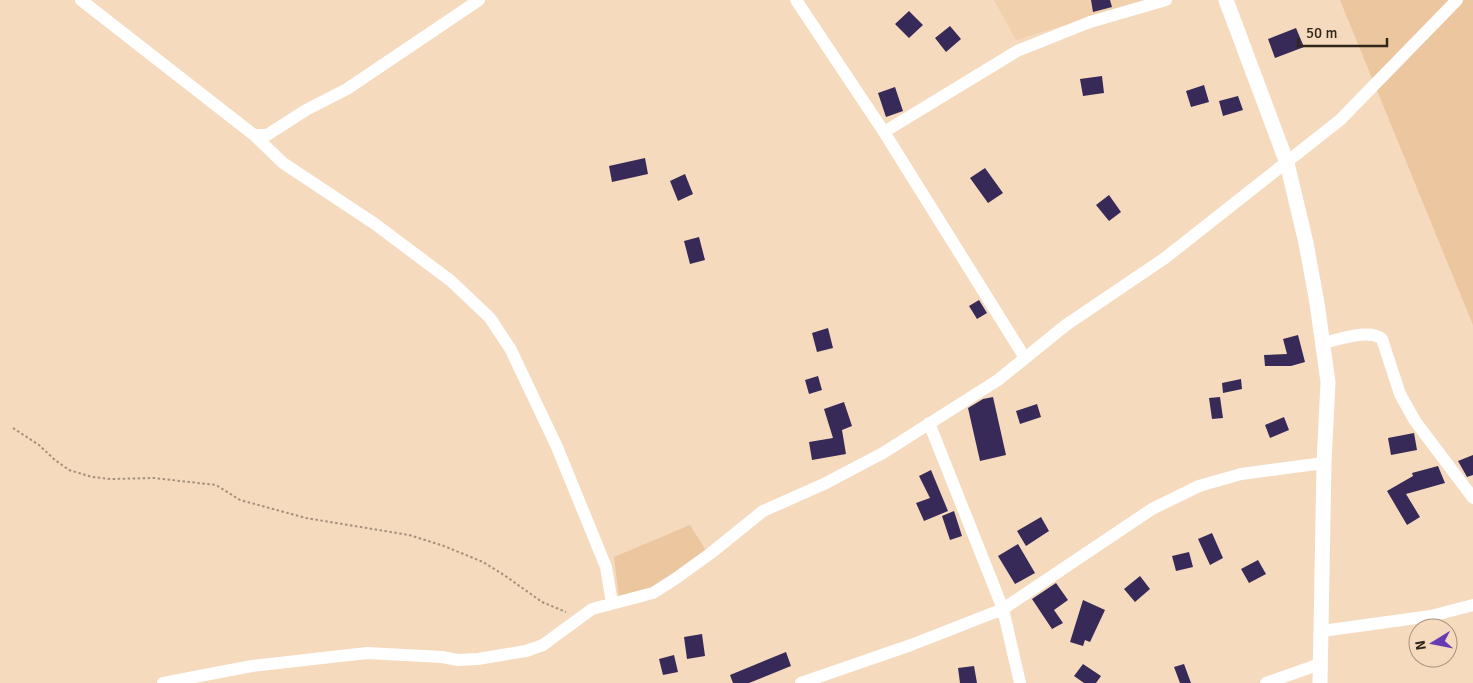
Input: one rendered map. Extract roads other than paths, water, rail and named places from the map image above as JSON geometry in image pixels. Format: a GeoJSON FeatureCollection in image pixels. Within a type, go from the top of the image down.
{"type":"FeatureCollection","features":[{"type":"Feature","properties":{"kind":"street"},"geometry":{"type":"LineString","coordinates":[[81,0],[254,135],[284,163],[375,224],[451,282],[490,318],[511,350],[557,447],[606,567],[612,603]]}},
{"type":"Feature","properties":{"kind":"street"},"geometry":{"type":"LineString","coordinates":[[254,135],[267,135],[306,110],[347,88],[479,0]]}},
{"type":"Feature","properties":{"kind":"street"},"geometry":{"type":"LineString","coordinates":[[796,0],[884,132],[1025,358]]}},
{"type":"Feature","properties":{"kind":"street"},"geometry":{"type":"LineString","coordinates":[[884,132],[1017,51],[1090,22],[1166,0]]}},
{"type":"Feature","properties":{"kind":"street"},"geometry":{"type":"LineString","coordinates":[[1226,0],[1287,163],[1306,243],[1323,343],[1328,382],[1324,462],[1320,683]]}},
{"type":"Feature","properties":{"kind":"street"},"geometry":{"type":"LineString","coordinates":[[163,683],[252,666],[367,653],[442,657],[458,660],[526,651],[542,645],[592,610],[653,592],[711,553],[763,511],[824,484],[875,458],[998,380],[1066,325],[1165,258],[1340,120],[1457,0]]}},
{"type":"Feature","properties":{"kind":"street"},"geometry":{"type":"LineString","coordinates":[[1323,343],[1364,334],[1377,335],[1382,339],[1400,394],[1415,421],[1473,498]]}},
{"type":"Feature","properties":{"kind":"street"},"geometry":{"type":"LineString","coordinates":[[930,423],[1003,609],[1020,683]]}},
{"type":"Feature","properties":{"kind":"street"},"geometry":{"type":"LineString","coordinates":[[800,683],[911,645],[1003,609],[1152,509],[1199,486],[1241,474],[1324,462]]}},
{"type":"Feature","properties":{"kind":"street"},"geometry":{"type":"LineString","coordinates":[[1322,631],[1431,616],[1473,605]]}},
{"type":"Feature","properties":{"kind":"street"},"geometry":{"type":"LineString","coordinates":[[1266,683],[1320,664]]}}]}
